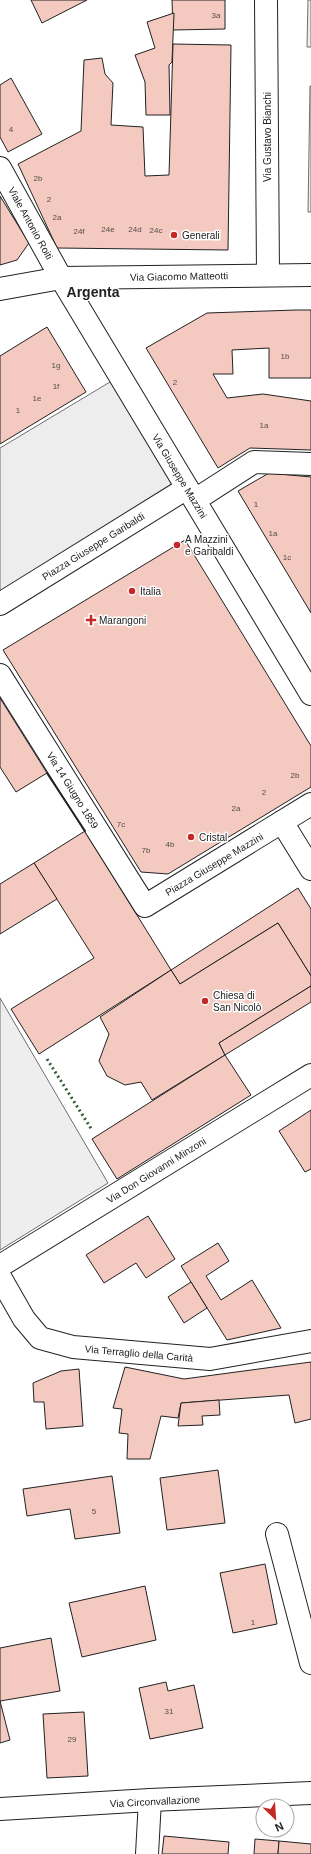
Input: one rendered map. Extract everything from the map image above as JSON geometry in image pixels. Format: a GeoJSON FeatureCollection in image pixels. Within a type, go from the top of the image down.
{"type":"FeatureCollection","features":[{"type":"Feature","properties":{"kind":"street","name":"Via Gustavo Bianchi"},"geometry":{"type":"LineString","coordinates":[[266,0],[268,274]]}},
{"type":"Feature","properties":{"kind":"street","name":"Viale Antonio Roiti"},"geometry":{"type":"LineString","coordinates":[[0,168],[61,278]]}},
{"type":"Feature","properties":{"kind":"street","name":"Via Giacomo Matteotti"},"geometry":{"type":"LineString","coordinates":[[0,289],[61,278],[268,274],[311,275]]}},
{"type":"Feature","properties":{"kind":"street","name":"Via Giuseppe Mazzini"},"geometry":{"type":"LineString","coordinates":[[61,278],[311,694]]}},
{"type":"Feature","properties":{"kind":"street","name":"Piazza Giuseppe Garibaldi"},"geometry":{"type":"LineString","coordinates":[[0,604],[191,494],[254,462],[311,464]]}},
{"type":"Feature","properties":{"kind":"street","name":"Via 14 Giugno 1859"},"geometry":{"type":"LineString","coordinates":[[0,675],[145,906]]}},
{"type":"Feature","properties":{"kind":"street","name":"Piazza Giuseppe Mazzini"},"geometry":{"type":"LineString","coordinates":[[145,906],[311,804]]}},
{"type":"Feature","properties":{"kind":"street"},"geometry":{"type":"LineString","coordinates":[[282,822],[311,869]]}},
{"type":"Feature","properties":{"kind":"street","name":"Via Don Giovanni Minzoni"},"geometry":{"type":"LineString","coordinates":[[0,1266],[311,1075]]}},
{"type":"Feature","properties":{"kind":"street","name":"Via Terraglio della Carità"},"geometry":{"type":"LineString","coordinates":[[0,1277],[24,1319],[40,1338],[73,1347],[210,1359],[311,1341]]}},
{"type":"Feature","properties":{"kind":"street"},"geometry":{"type":"LineString","coordinates":[[277,1534],[311,1663]]}},
{"type":"Feature","properties":{"kind":"street","name":"Via Circonvallazione"},"geometry":{"type":"LineString","coordinates":[[0,1810],[150,1800],[311,1793]]}},
{"type":"Feature","properties":{"kind":"street"},"geometry":{"type":"LineString","coordinates":[[147,1854],[150,1800]]}},
{"type":"Feature","properties":{"kind":"shaded area"},"geometry":{"type":"Polygon","coordinates":[[[308,0],[311,0],[311,47],[307,47],[308,0]]]}},
{"type":"Feature","properties":{"kind":"shaded area"},"geometry":{"type":"Polygon","coordinates":[[[310,86],[311,212],[308,212],[310,86]]]}},
{"type":"Feature","properties":{"kind":"shaded area"},"geometry":{"type":"Polygon","coordinates":[[[120,376],[187,488],[0,604],[0,448],[120,376]]]}},
{"type":"Feature","properties":{"kind":"shaded area"},"geometry":{"type":"Polygon","coordinates":[[[0,998],[108,1183],[0,1250],[0,998]]]}},
{"type":"Feature","properties":{"kind":"building"},"geometry":{"type":"Polygon","coordinates":[[[31,0],[87,0],[42,23],[31,0]]]}},
{"type":"Feature","properties":{"kind":"building"},"geometry":{"type":"Polygon","coordinates":[[[172,0],[225,0],[225,29],[173,30],[172,0]]]}},
{"type":"Feature","properties":{"kind":"building"},"geometry":{"type":"Polygon","coordinates":[[[174,13],[172,62],[169,65],[170,115],[146,115],[145,82],[135,55],[155,48],[147,22],[174,13]]]}},
{"type":"Feature","properties":{"kind":"building"},"geometry":{"type":"Polygon","coordinates":[[[173,44],[231,45],[228,250],[57,248],[18,164],[81,131],[84,60],[102,58],[105,74],[113,83],[111,125],[143,127],[145,176],[169,175],[173,44]]]}},
{"type":"Feature","properties":{"kind":"building"},"geometry":{"type":"Polygon","coordinates":[[[11,78],[42,134],[8,152],[0,137],[0,85],[11,78]]]}},
{"type":"Feature","properties":{"kind":"building"},"geometry":{"type":"Polygon","coordinates":[[[0,196],[29,243],[17,260],[0,265],[0,196]]]}},
{"type":"Feature","properties":{"kind":"building"},"geometry":{"type":"Polygon","coordinates":[[[311,310],[311,378],[269,378],[269,348],[232,350],[233,374],[213,374],[227,398],[263,394],[311,401],[311,450],[250,448],[218,468],[146,348],[207,313],[311,310]]]}},
{"type":"Feature","properties":{"kind":"building"},"geometry":{"type":"Polygon","coordinates":[[[47,327],[86,392],[0,444],[0,356],[47,327]]]}},
{"type":"Feature","properties":{"kind":"building"},"geometry":{"type":"Polygon","coordinates":[[[269,473],[311,477],[311,613],[238,491],[269,473]]]}},
{"type":"Feature","properties":{"kind":"building"},"geometry":{"type":"Polygon","coordinates":[[[185,540],[311,746],[311,787],[168,874],[141,872],[3,650],[185,540]]]}},
{"type":"Feature","properties":{"kind":"building"},"geometry":{"type":"Polygon","coordinates":[[[0,698],[47,773],[16,792],[0,767],[0,698]]]}},
{"type":"Feature","properties":{"kind":"building"},"geometry":{"type":"Polygon","coordinates":[[[85,831],[171,970],[39,1054],[11,1009],[94,958],[34,863],[85,831]]]}},
{"type":"Feature","properties":{"kind":"building"},"geometry":{"type":"Polygon","coordinates":[[[34,863],[57,899],[0,934],[0,884],[34,863]]]}},
{"type":"Feature","properties":{"kind":"building"},"geometry":{"type":"Polygon","coordinates":[[[298,888],[311,909],[311,976],[278,923],[180,984],[171,970],[298,888]]]}},
{"type":"Feature","properties":{"kind":"building","name":"Chiesa di San Nicolò"},"geometry":{"type":"Polygon","coordinates":[[[278,923],[311,976],[311,986],[219,1043],[225,1055],[152,1100],[141,1082],[125,1085],[107,1076],[99,1061],[109,1034],[100,1017],[171,970],[180,984],[278,923]]]}},
{"type":"Feature","properties":{"kind":"building"},"geometry":{"type":"Polygon","coordinates":[[[311,986],[311,1002],[225,1055],[219,1043],[311,986]]]}},
{"type":"Feature","properties":{"kind":"building"},"geometry":{"type":"Polygon","coordinates":[[[225,1055],[251,1095],[117,1179],[92,1139],[225,1055]]]}},
{"type":"Feature","properties":{"kind":"building"},"geometry":{"type":"Polygon","coordinates":[[[311,1110],[311,1169],[305,1172],[279,1131],[311,1110]]]}},
{"type":"Feature","properties":{"kind":"building"},"geometry":{"type":"Polygon","coordinates":[[[148,1216],[175,1259],[146,1278],[136,1263],[104,1283],[86,1255],[148,1216]]]}},
{"type":"Feature","properties":{"kind":"building"},"geometry":{"type":"Polygon","coordinates":[[[218,1243],[229,1261],[206,1276],[221,1300],[252,1280],[281,1328],[227,1340],[181,1266],[218,1243]]]}},
{"type":"Feature","properties":{"kind":"building"},"geometry":{"type":"Polygon","coordinates":[[[191,1282],[207,1308],[184,1323],[168,1297],[191,1282]]]}},
{"type":"Feature","properties":{"kind":"building"},"geometry":{"type":"Polygon","coordinates":[[[311,1362],[311,1419],[295,1423],[289,1395],[181,1403],[178,1418],[161,1416],[150,1459],[127,1459],[128,1434],[119,1433],[122,1409],[113,1408],[125,1367],[184,1379],[311,1362]]]}},
{"type":"Feature","properties":{"kind":"building"},"geometry":{"type":"Polygon","coordinates":[[[79,1369],[83,1426],[46,1429],[44,1402],[34,1402],[33,1383],[61,1371],[79,1369]]]}},
{"type":"Feature","properties":{"kind":"building"},"geometry":{"type":"Polygon","coordinates":[[[219,1400],[220,1415],[202,1416],[203,1425],[178,1426],[181,1403],[219,1400]]]}},
{"type":"Feature","properties":{"kind":"building"},"geometry":{"type":"Polygon","coordinates":[[[218,1470],[225,1523],[167,1530],[160,1478],[218,1470]]]}},
{"type":"Feature","properties":{"kind":"building"},"geometry":{"type":"Polygon","coordinates":[[[112,1476],[120,1533],[75,1539],[70,1509],[27,1516],[23,1489],[112,1476]]]}},
{"type":"Feature","properties":{"kind":"building"},"geometry":{"type":"Polygon","coordinates":[[[265,1564],[277,1624],[233,1633],[220,1573],[265,1564]]]}},
{"type":"Feature","properties":{"kind":"building"},"geometry":{"type":"Polygon","coordinates":[[[145,1586],[156,1640],[82,1657],[69,1603],[145,1586]]]}},
{"type":"Feature","properties":{"kind":"building"},"geometry":{"type":"Polygon","coordinates":[[[51,1638],[60,1691],[0,1701],[0,1648],[51,1638]]]}},
{"type":"Feature","properties":{"kind":"building"},"geometry":{"type":"Polygon","coordinates":[[[166,1682],[168,1691],[194,1685],[203,1728],[150,1739],[139,1688],[166,1682]]]}},
{"type":"Feature","properties":{"kind":"building"},"geometry":{"type":"Polygon","coordinates":[[[0,1701],[10,1740],[0,1743],[0,1701]]]}},
{"type":"Feature","properties":{"kind":"building"},"geometry":{"type":"Polygon","coordinates":[[[84,1712],[88,1776],[47,1778],[43,1714],[84,1712]]]}},
{"type":"Feature","properties":{"kind":"building"},"geometry":{"type":"Polygon","coordinates":[[[164,1836],[229,1842],[228,1854],[162,1854],[164,1836]]]}},
{"type":"Feature","properties":{"kind":"building"},"geometry":{"type":"Polygon","coordinates":[[[255,1839],[279,1841],[278,1854],[254,1854],[255,1839]]]}},
{"type":"Feature","properties":{"kind":"building"},"geometry":{"type":"Polygon","coordinates":[[[279,1841],[311,1844],[311,1854],[278,1854],[279,1841]]]}},
{"type":"Feature","properties":{"kind":"hedge"},"geometry":{"type":"LineString","coordinates":[[47,1059],[92,1130]]}},
{"type":"Feature","properties":{"kind":"wall"},"geometry":{"type":"LineString","coordinates":[[47,773],[85,831]]}},
{"type":"Feature","properties":{"kind":"place","name":"Generali"},"geometry":{"type":"Point","coordinates":[174,235]}},
{"type":"Feature","properties":{"kind":"place","name":"A Mazzini e Garibaldi"},"geometry":{"type":"Point","coordinates":[177,545]}},
{"type":"Feature","properties":{"kind":"place","name":"Italia"},"geometry":{"type":"Point","coordinates":[132,591]}},
{"type":"Feature","properties":{"kind":"place","name":"Marangoni"},"geometry":{"type":"Point","coordinates":[91,620]}},
{"type":"Feature","properties":{"kind":"place","name":"Cristal"},"geometry":{"type":"Point","coordinates":[191,837]}},
{"type":"Feature","properties":{"kind":"place","name":"Chiesa di San Nicolò"},"geometry":{"type":"Point","coordinates":[205,1001]}},
{"type":"Feature","properties":{"kind":"district","name":"Argenta"},"geometry":{"type":"Point","coordinates":[93,292]}}]}
